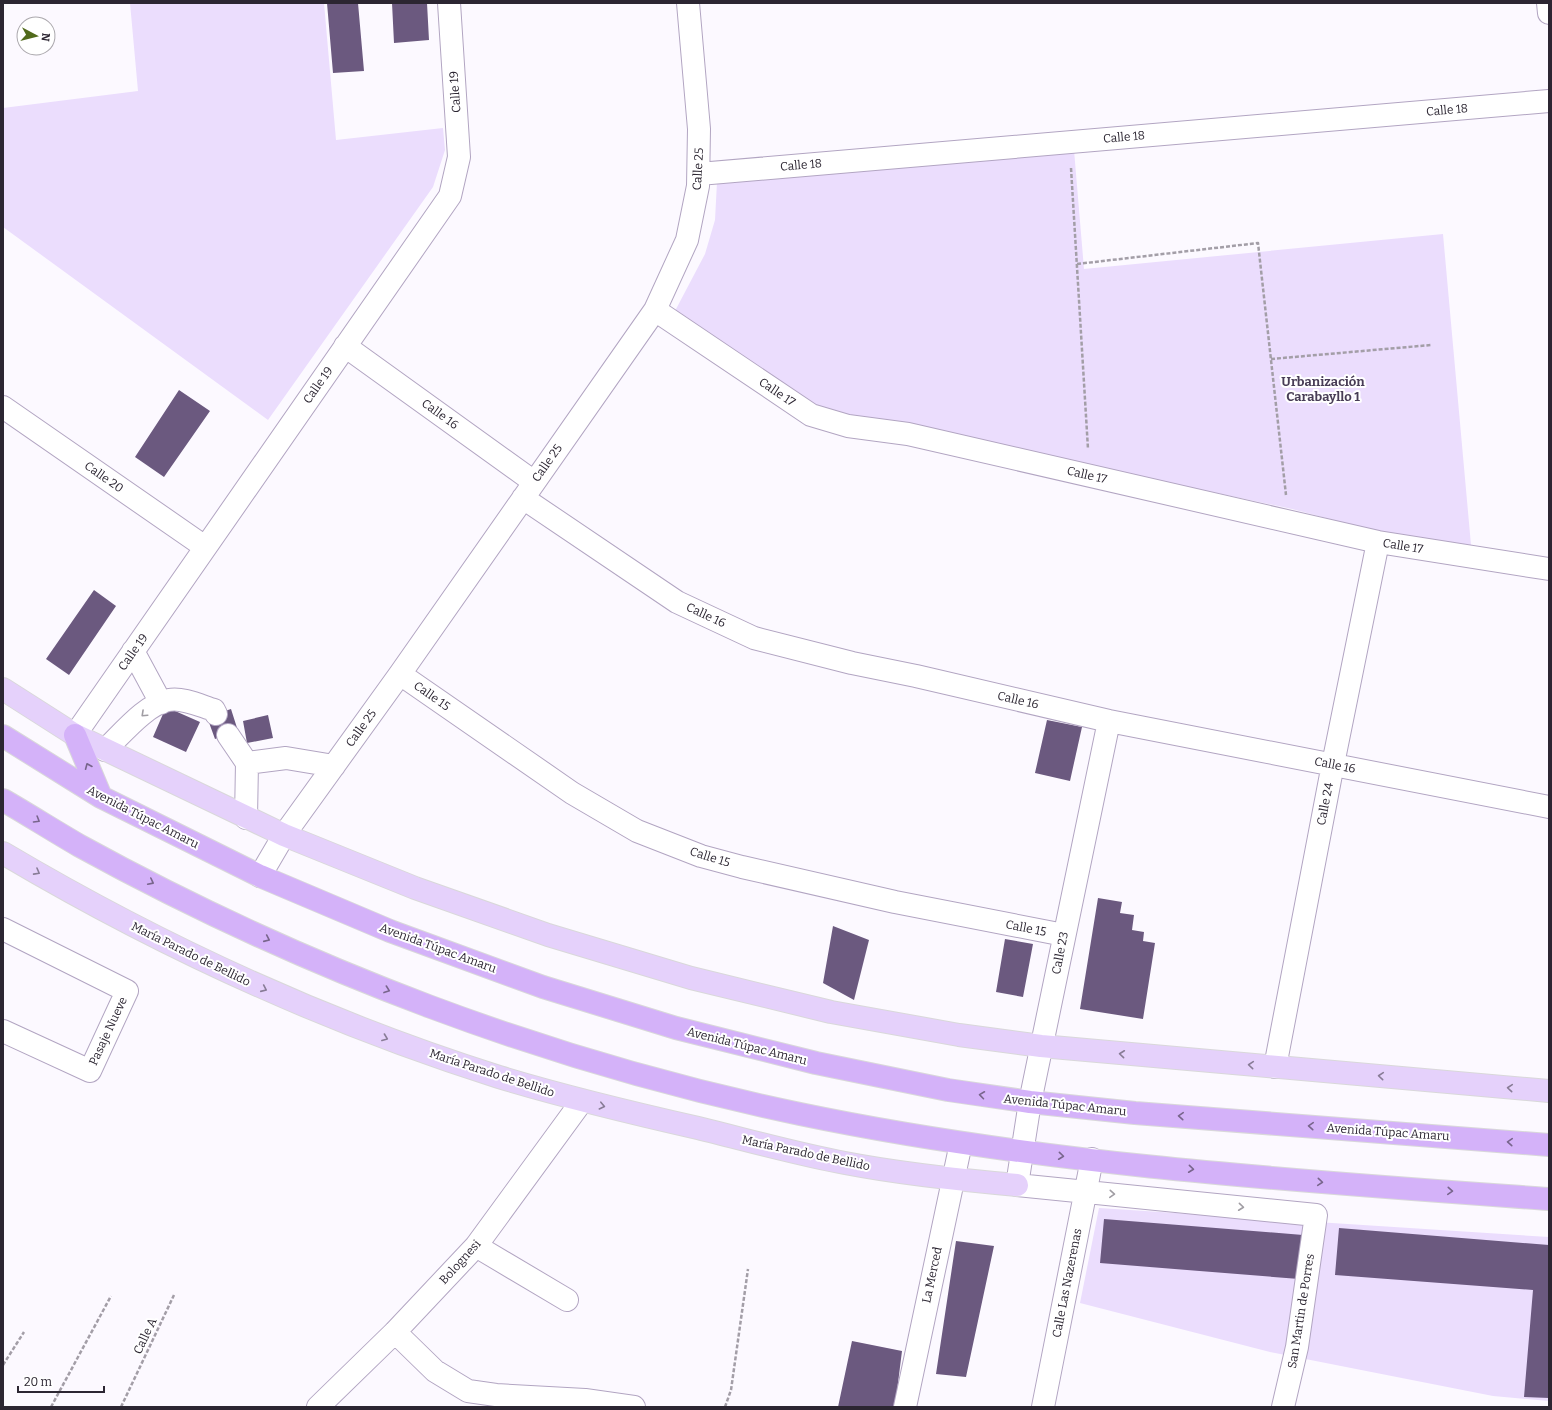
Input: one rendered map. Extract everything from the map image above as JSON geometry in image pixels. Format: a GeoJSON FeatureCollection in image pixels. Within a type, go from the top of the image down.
{"type":"FeatureCollection","features":[{"type":"Feature","properties":{"kind":"highway"},"geometry":{"type":"LineString","coordinates":[[75,735],[101,797]]}},
{"type":"Feature","properties":{"kind":"highway","name":"Avenida Túpac Amaru"},"geometry":{"type":"LineString","coordinates":[[3,736],[101,797],[260,876],[397,933],[543,987],[676,1028],[816,1064],[948,1090],[1030,1102],[1135,1112],[1549,1145]]}},
{"type":"Feature","properties":{"kind":"highway"},"geometry":{"type":"LineString","coordinates":[[3,800],[79,845],[233,924],[369,983],[520,1038],[659,1080],[798,1114],[961,1143],[1023,1152],[1320,1182],[1549,1199]]}},
{"type":"Feature","properties":{"kind":"main road"},"geometry":{"type":"LineString","coordinates":[[3,689],[75,735],[284,835],[414,888],[540,932],[691,978],[831,1012],[959,1035],[1041,1046],[1549,1091]]}},
{"type":"Feature","properties":{"kind":"main road","name":"María Parado de Bellido"},"geometry":{"type":"LineString","coordinates":[[3,853],[109,913],[206,962],[304,1006],[400,1044],[500,1077],[582,1101],[844,1163],[952,1179],[1017,1186]]}},
{"type":"Feature","properties":{"kind":"street","name":"Calle 19"},"geometry":{"type":"LineString","coordinates":[[75,735],[450,196],[459,157],[449,3]]}},
{"type":"Feature","properties":{"kind":"street","name":"Calle 25"},"geometry":{"type":"LineString","coordinates":[[260,876],[284,835],[400,674],[655,310],[687,240],[698,186],[699,129],[688,3]]}},
{"type":"Feature","properties":{"kind":"street"},"geometry":{"type":"LineString","coordinates":[[1548,3],[1549,13]]}},
{"type":"Feature","properties":{"kind":"street","name":"Calle 18"},"geometry":{"type":"LineString","coordinates":[[699,174],[1549,101]]}},
{"type":"Feature","properties":{"kind":"street","name":"Calle 17"},"geometry":{"type":"LineString","coordinates":[[655,310],[812,415],[848,426],[908,434],[1378,542],[1549,569]]}},
{"type":"Feature","properties":{"kind":"street","name":"Calle 16"},"geometry":{"type":"LineString","coordinates":[[345,346],[528,490],[677,602],[754,638],[852,663],[916,676],[1109,721],[1549,807]]}},
{"type":"Feature","properties":{"kind":"street","name":"Calle 20"},"geometry":{"type":"LineString","coordinates":[[3,406],[205,547]]}},
{"type":"Feature","properties":{"kind":"street","name":"Calle 24"},"geometry":{"type":"LineString","coordinates":[[1275,1067],[1333,764],[1378,542]]}},
{"type":"Feature","properties":{"kind":"street"},"geometry":{"type":"LineString","coordinates":[[133,651],[161,703]]}},
{"type":"Feature","properties":{"kind":"street","name":"Calle 15"},"geometry":{"type":"LineString","coordinates":[[400,674],[572,793],[636,832],[701,856],[742,867],[895,902],[1064,935]]}},
{"type":"Feature","properties":{"kind":"street"},"geometry":{"type":"LineString","coordinates":[[106,750],[152,706],[169,699],[184,701],[214,710],[216,714]]}},
{"type":"Feature","properties":{"kind":"street","name":"Calle 23"},"geometry":{"type":"LineString","coordinates":[[1017,1186],[1030,1102],[1041,1046],[1109,721]]}},
{"type":"Feature","properties":{"kind":"street"},"geometry":{"type":"LineString","coordinates":[[228,734],[247,763],[246,818]]}},
{"type":"Feature","properties":{"kind":"street"},"geometry":{"type":"LineString","coordinates":[[247,763],[286,758],[334,766]]}},
{"type":"Feature","properties":{"kind":"street","name":"Pasaje Nueve"},"geometry":{"type":"LineString","coordinates":[[3,929],[127,991],[90,1071],[3,1031]]}},
{"type":"Feature","properties":{"kind":"street","name":"Bolognesi"},"geometry":{"type":"LineString","coordinates":[[318,1407],[394,1332],[476,1246],[582,1101]]}},
{"type":"Feature","properties":{"kind":"street","name":"La Merced"},"geometry":{"type":"LineString","coordinates":[[905,1407],[952,1179],[961,1143]]}},
{"type":"Feature","properties":{"kind":"street","name":"Calle Las Nazerenas"},"geometry":{"type":"LineString","coordinates":[[1043,1407],[1084,1192],[1092,1159]]}},
{"type":"Feature","properties":{"kind":"street"},"geometry":{"type":"LineString","coordinates":[[1017,1186],[1084,1192]]}},
{"type":"Feature","properties":{"kind":"street","name":"San Martin de Porres"},"geometry":{"type":"LineString","coordinates":[[1084,1192],[1316,1215],[1297,1347],[1283,1407]]}},
{"type":"Feature","properties":{"kind":"street"},"geometry":{"type":"LineString","coordinates":[[476,1246],[567,1300]]}},
{"type":"Feature","properties":{"kind":"street"},"geometry":{"type":"LineString","coordinates":[[394,1332],[435,1371],[468,1391],[496,1395],[585,1400],[634,1407]]}},
{"type":"Feature","properties":{"kind":"path"},"geometry":{"type":"LineString","coordinates":[[1069,142],[1090,476]]}},
{"type":"Feature","properties":{"kind":"path"},"geometry":{"type":"LineString","coordinates":[[1077,264],[1258,243],[1289,522]]}},
{"type":"Feature","properties":{"kind":"path"},"geometry":{"type":"LineString","coordinates":[[1271,359],[1431,345]]}},
{"type":"Feature","properties":{"kind":"path"},"geometry":{"type":"LineString","coordinates":[[725,1407],[731,1390],[748,1269]]}},
{"type":"Feature","properties":{"kind":"path","name":"Calle A"},"geometry":{"type":"LineString","coordinates":[[121,1407],[174,1295]]}},
{"type":"Feature","properties":{"kind":"path"},"geometry":{"type":"LineString","coordinates":[[51,1407],[111,1296]]}},
{"type":"Feature","properties":{"kind":"path"},"geometry":{"type":"LineString","coordinates":[[3,1365],[24,1332]]}},
{"type":"Feature","properties":{"kind":"shaded area"},"geometry":{"type":"Polygon","coordinates":[[[130,3],[324,3],[336,140],[443,128],[445,150],[433,187],[268,420],[3,227],[3,108],[138,91],[130,3]]]}},
{"type":"Feature","properties":{"kind":"shaded area"},"geometry":{"type":"Polygon","coordinates":[[[1074,150],[1084,269],[1443,234],[1471,545],[1383,533],[1292,509],[911,428],[851,418],[816,406],[675,311],[705,254],[715,220],[717,182],[1074,150]]]}},
{"type":"Feature","properties":{"kind":"shaded area"},"geometry":{"type":"Polygon","coordinates":[[[1099,1208],[1549,1237],[1549,1401],[1493,1396],[1270,1352],[1080,1303],[1099,1208]]]}},
{"type":"Feature","properties":{"kind":"building"},"geometry":{"type":"Polygon","coordinates":[[[327,3],[358,3],[364,71],[333,73],[327,3]]]}},
{"type":"Feature","properties":{"kind":"building"},"geometry":{"type":"Polygon","coordinates":[[[392,3],[427,3],[429,40],[394,43],[392,3]]]}},
{"type":"Feature","properties":{"kind":"building"},"geometry":{"type":"Polygon","coordinates":[[[179,390],[210,411],[164,477],[135,457],[179,390]]]}},
{"type":"Feature","properties":{"kind":"building"},"geometry":{"type":"Polygon","coordinates":[[[94,590],[116,606],[69,675],[46,659],[94,590]]]}},
{"type":"Feature","properties":{"kind":"building"},"geometry":{"type":"Polygon","coordinates":[[[166,707],[200,722],[186,752],[153,737],[166,707]]]}},
{"type":"Feature","properties":{"kind":"building"},"geometry":{"type":"Polygon","coordinates":[[[231,709],[238,731],[215,739],[207,717],[231,709]]]}},
{"type":"Feature","properties":{"kind":"building"},"geometry":{"type":"Polygon","coordinates":[[[268,715],[273,738],[247,743],[243,721],[268,715]]]}},
{"type":"Feature","properties":{"kind":"building"},"geometry":{"type":"Polygon","coordinates":[[[1047,720],[1082,727],[1070,781],[1035,773],[1047,720]]]}},
{"type":"Feature","properties":{"kind":"building"},"geometry":{"type":"Polygon","coordinates":[[[1098,898],[1122,902],[1120,913],[1134,915],[1132,930],[1144,932],[1143,941],[1155,943],[1143,1019],[1080,1009],[1098,898]]]}},
{"type":"Feature","properties":{"kind":"building"},"geometry":{"type":"Polygon","coordinates":[[[833,926],[869,940],[854,1000],[823,983],[833,926]]]}},
{"type":"Feature","properties":{"kind":"building"},"geometry":{"type":"Polygon","coordinates":[[[1005,939],[1033,944],[1023,997],[996,992],[1005,939]]]}},
{"type":"Feature","properties":{"kind":"building"},"geometry":{"type":"Polygon","coordinates":[[[1104,1219],[1303,1235],[1299,1279],[1100,1263],[1104,1219]]]}},
{"type":"Feature","properties":{"kind":"building"},"geometry":{"type":"Polygon","coordinates":[[[1339,1228],[1549,1245],[1549,1398],[1524,1397],[1533,1290],[1335,1275],[1339,1228]]]}},
{"type":"Feature","properties":{"kind":"building"},"geometry":{"type":"Polygon","coordinates":[[[956,1241],[994,1246],[966,1377],[936,1374],[956,1241]]]}},
{"type":"Feature","properties":{"kind":"building"},"geometry":{"type":"Polygon","coordinates":[[[852,1341],[902,1351],[895,1407],[838,1407],[852,1341]]]}},
{"type":"Feature","properties":{"kind":"district","name":"Urbanización Carabayllo 1"},"geometry":{"type":"Point","coordinates":[1323,388]}}]}
